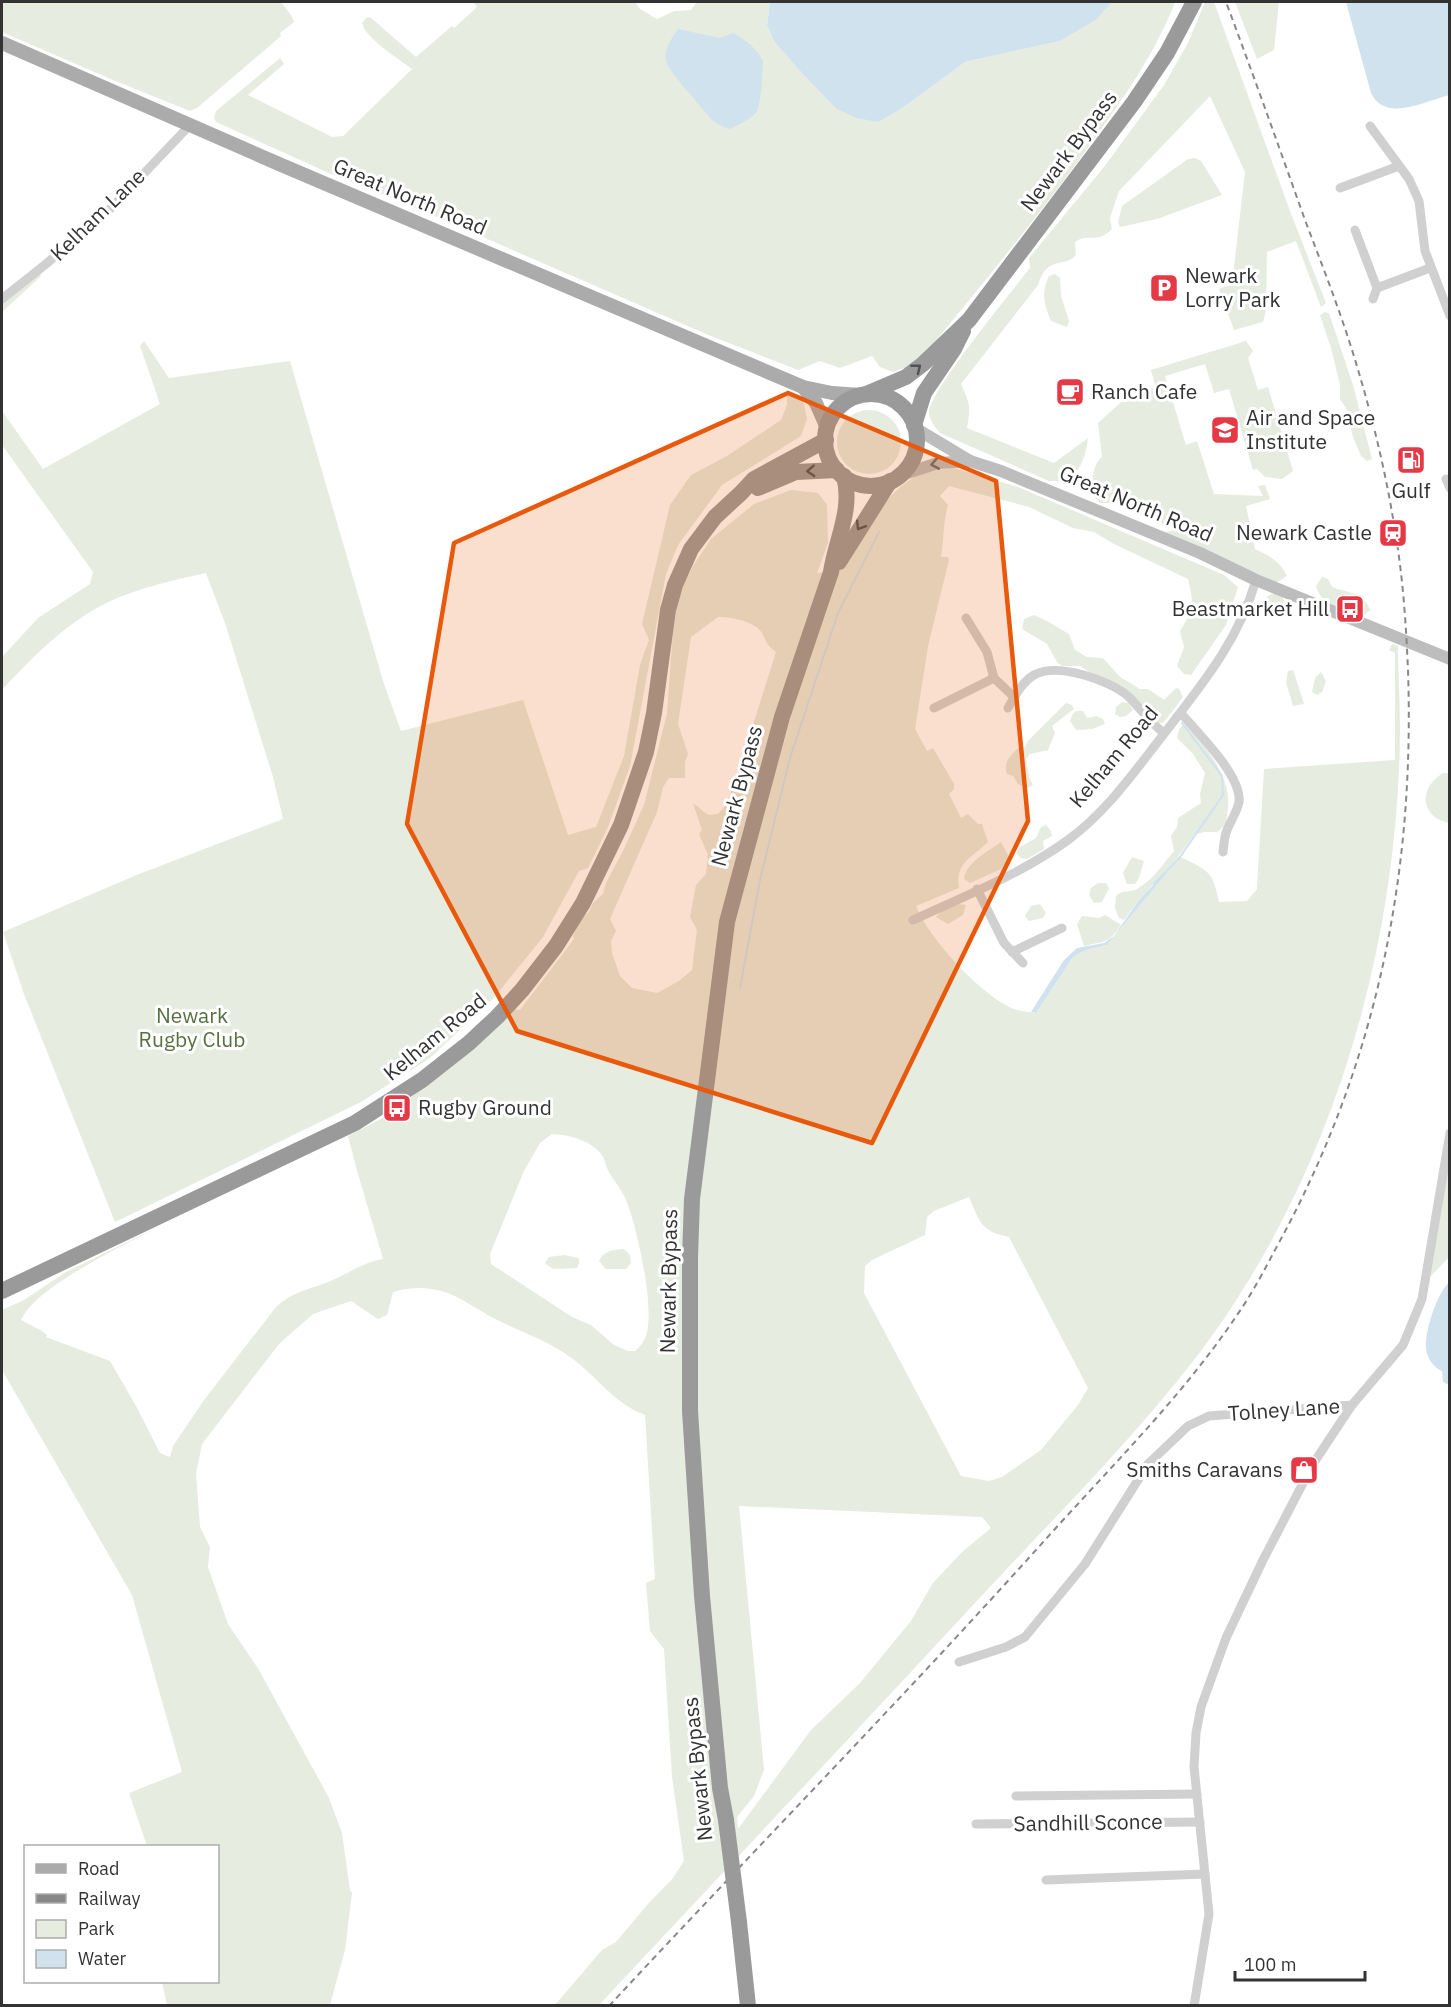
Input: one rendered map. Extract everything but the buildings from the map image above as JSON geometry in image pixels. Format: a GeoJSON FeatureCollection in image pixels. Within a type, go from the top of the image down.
{"type":"FeatureCollection","features":[{"type":"Feature","properties":{"kind":"highway","name":"Newark Bypass"},"geometry":{"type":"LineString","coordinates":[[863,395],[906,377],[969,320],[1134,102],[1167,53],[1194,2]]}},
{"type":"Feature","properties":{"kind":"highway","name":"Newark Bypass"},"geometry":{"type":"LineString","coordinates":[[915,427],[924,393],[954,349],[969,320]]}},
{"type":"Feature","properties":{"kind":"highway"},"geometry":{"type":"LineString","coordinates":[[863,395],[880,395],[898,403],[908,413],[915,427],[917,441],[914,455],[896,478],[879,485],[855,482],[840,473],[829,456],[826,434],[831,419],[847,401],[863,395]]}},
{"type":"Feature","properties":{"kind":"highway","name":"Kelham Road"},"geometry":{"type":"LineString","coordinates":[[2,1291],[356,1123],[422,1080],[469,1043],[497,1017],[522,990],[556,946],[583,903],[621,825],[646,752],[668,610],[675,585],[691,549],[702,531],[754,479],[826,434]]}},
{"type":"Feature","properties":{"kind":"highway","name":"Kelham Road"},"geometry":{"type":"LineString","coordinates":[[741,493],[796,472],[840,473]]}},
{"type":"Feature","properties":{"kind":"highway","name":"Newark Bypass"},"geometry":{"type":"LineString","coordinates":[[748,2006],[726,1820],[720,1788],[693,1476],[690,1412],[692,1199],[727,922],[782,717],[831,572],[845,521],[848,499],[840,473]]}},
{"type":"Feature","properties":{"kind":"highway","name":"Newark Bypass"},"geometry":{"type":"LineString","coordinates":[[831,572],[896,478]]}},
{"type":"Feature","properties":{"kind":"main road","name":"Great North Road"},"geometry":{"type":"LineString","coordinates":[[2,43],[803,387],[863,395]]}},
{"type":"Feature","properties":{"kind":"main road"},"geometry":{"type":"LineString","coordinates":[[803,387],[816,403],[826,434]]}},
{"type":"Feature","properties":{"kind":"main road","name":"Great North Road"},"geometry":{"type":"LineString","coordinates":[[915,427],[970,461],[1039,485],[1200,553],[1256,580],[1449,659]]}},
{"type":"Feature","properties":{"kind":"main road","name":"Great North Road"},"geometry":{"type":"LineString","coordinates":[[896,478],[938,463],[970,461]]}},
{"type":"Feature","properties":{"kind":"street","name":"Kelham Lane"},"geometry":{"type":"LineString","coordinates":[[2,299],[112,207],[190,125]]}},
{"type":"Feature","properties":{"kind":"street"},"geometry":{"type":"LineString","coordinates":[[1370,126],[1409,179],[1419,201],[1425,251],[1449,316]]}},
{"type":"Feature","properties":{"kind":"street"},"geometry":{"type":"LineString","coordinates":[[1340,188],[1399,166]]}},
{"type":"Feature","properties":{"kind":"street"},"geometry":{"type":"LineString","coordinates":[[1355,230],[1377,288],[1373,299]]}},
{"type":"Feature","properties":{"kind":"street"},"geometry":{"type":"LineString","coordinates":[[1377,288],[1430,268]]}},
{"type":"Feature","properties":{"kind":"street","name":"Kelham Road"},"geometry":{"type":"LineString","coordinates":[[913,920],[1046,855],[1068,840],[1115,796],[1180,713],[1230,643],[1249,607],[1256,580]]}},
{"type":"Feature","properties":{"kind":"street"},"geometry":{"type":"LineString","coordinates":[[966,618],[987,652],[994,678],[1014,697]]}},
{"type":"Feature","properties":{"kind":"street"},"geometry":{"type":"LineString","coordinates":[[1008,708],[1023,685],[1035,674],[1053,669],[1093,678],[1117,689],[1128,696],[1152,724],[1164,734]]}},
{"type":"Feature","properties":{"kind":"street"},"geometry":{"type":"LineString","coordinates":[[936,695],[937,706],[994,678]]}},
{"type":"Feature","properties":{"kind":"street"},"geometry":{"type":"LineString","coordinates":[[1180,713],[1219,760],[1236,786],[1239,802],[1225,834],[1223,852]]}},
{"type":"Feature","properties":{"kind":"street"},"geometry":{"type":"LineString","coordinates":[[977,890],[1004,943],[1023,963]]}},
{"type":"Feature","properties":{"kind":"street"},"geometry":{"type":"LineString","coordinates":[[1011,952],[1062,928]]}},
{"type":"Feature","properties":{"kind":"street","name":"Tolney Lane"},"geometry":{"type":"LineString","coordinates":[[959,1662],[1006,1647],[1025,1636],[1084,1564],[1148,1464],[1188,1426],[1209,1416],[1352,1405],[1403,1345],[1422,1299],[1449,1133]]}},
{"type":"Feature","properties":{"kind":"street"},"geometry":{"type":"LineString","coordinates":[[1194,2006],[1209,1914],[1194,1767],[1196,1733],[1201,1707],[1226,1638],[1262,1563],[1313,1464],[1352,1405]]}},
{"type":"Feature","properties":{"kind":"street"},"geometry":{"type":"LineString","coordinates":[[1016,1796],[1197,1794]]}},
{"type":"Feature","properties":{"kind":"street","name":"Sandhill Sconce"},"geometry":{"type":"LineString","coordinates":[[976,1824],[1200,1822]]}},
{"type":"Feature","properties":{"kind":"street"},"geometry":{"type":"LineString","coordinates":[[1046,1880],[1205,1874]]}},
{"type":"Feature","properties":{"kind":"highlighted area"},"geometry":{"type":"Polygon","coordinates":[[[788,393],[996,481],[1028,821],[872,1143],[517,1031],[407,824],[454,543],[788,393]]]}},
{"type":"Feature","properties":{"kind":"green space"},"geometry":{"type":"Polygon","coordinates":[[[2,2],[281,2],[294,22],[280,33],[281,36],[197,108],[190,111],[2,32],[2,2]]]}},
{"type":"Feature","properties":{"kind":"green space"},"geometry":{"type":"Polygon","coordinates":[[[473,2],[635,2],[640,9],[657,19],[674,11],[691,10],[697,2],[770,2],[767,25],[774,41],[877,122],[901,109],[965,62],[1060,41],[1096,20],[1112,2],[1175,2],[1138,75],[1052,196],[926,353],[906,370],[904,368],[893,372],[880,367],[872,356],[840,368],[820,361],[798,370],[706,334],[409,205],[329,173],[216,122],[214,118],[216,111],[280,58],[284,64],[248,95],[332,137],[343,136],[412,69],[370,36],[362,23],[366,18],[370,17],[416,57],[477,7],[473,2]]]}},
{"type":"Feature","properties":{"kind":"green space"},"geometry":{"type":"Polygon","coordinates":[[[1205,2],[1214,2],[1326,303],[1321,307],[1296,241],[1267,252],[1266,310],[1263,322],[1234,330],[1219,289],[1232,284],[1245,172],[1210,96],[1119,191],[1110,218],[1112,229],[1097,238],[1084,238],[1075,242],[1076,255],[1046,269],[1038,285],[961,384],[969,405],[967,428],[1054,463],[1088,438],[1084,457],[1075,474],[1064,481],[1049,481],[940,433],[929,413],[932,402],[942,385],[1030,268],[1029,258],[1104,167],[1164,85],[1188,43],[1205,2]]]}},
{"type":"Feature","properties":{"kind":"green space"},"geometry":{"type":"Polygon","coordinates":[[[1235,2],[1279,2],[1274,50],[1257,59],[1235,2]]]}},
{"type":"Feature","properties":{"kind":"green space"},"geometry":{"type":"Polygon","coordinates":[[[1195,158],[1201,161],[1222,195],[1157,219],[1120,227],[1118,222],[1122,206],[1188,159],[1195,158]]]}},
{"type":"Feature","properties":{"kind":"green space"},"geometry":{"type":"Polygon","coordinates":[[[37,266],[41,276],[2,312],[2,293],[37,266]]]}},
{"type":"Feature","properties":{"kind":"green space"},"geometry":{"type":"Polygon","coordinates":[[[1055,274],[1060,278],[1061,296],[1069,321],[1067,327],[1051,321],[1045,304],[1044,293],[1049,276],[1055,274]]]}},
{"type":"Feature","properties":{"kind":"green space"},"geometry":{"type":"Polygon","coordinates":[[[1325,312],[1329,313],[1353,385],[1372,459],[1367,461],[1361,456],[1353,437],[1346,408],[1340,399],[1340,385],[1320,315],[1325,312]]]}},
{"type":"Feature","properties":{"kind":"green space","name":"Newark Rugby Club"},"geometry":{"type":"Polygon","coordinates":[[[144,341],[169,378],[290,361],[384,684],[401,731],[523,700],[568,835],[596,827],[624,756],[640,665],[649,640],[642,624],[670,505],[691,475],[727,456],[781,420],[787,405],[787,390],[802,396],[807,419],[801,436],[722,485],[678,545],[666,574],[630,766],[608,827],[588,868],[579,871],[543,937],[492,1000],[430,1058],[361,1102],[115,1222],[24,994],[3,932],[139,874],[283,819],[273,777],[226,626],[206,573],[135,591],[90,612],[43,648],[2,690],[2,657],[38,618],[90,584],[93,572],[2,445],[2,411],[43,469],[160,404],[140,346],[144,341]]]}},
{"type":"Feature","properties":{"kind":"green space"},"geometry":{"type":"Polygon","coordinates":[[[1246,341],[1253,351],[1248,358],[1258,390],[1268,387],[1293,471],[1282,479],[1265,477],[1257,469],[1253,470],[1229,389],[1214,393],[1205,364],[1165,376],[1186,445],[1197,441],[1214,494],[1263,496],[1258,486],[1265,485],[1270,499],[1246,506],[1255,549],[1277,563],[1287,576],[1274,584],[1167,535],[1165,532],[1176,530],[1117,503],[1100,503],[1092,495],[1094,469],[1102,457],[1098,423],[1129,395],[1156,388],[1151,370],[1246,341]]]}},
{"type":"Feature","properties":{"kind":"green space"},"geometry":{"type":"Polygon","coordinates":[[[869,410],[887,415],[892,419],[896,424],[901,442],[896,460],[892,465],[887,469],[869,474],[851,469],[846,465],[842,460],[837,442],[842,424],[846,419],[851,415],[869,410]]]}},
{"type":"Feature","properties":{"kind":"green space"},"geometry":{"type":"Polygon","coordinates":[[[953,468],[1018,487],[1224,575],[1238,587],[1226,625],[1191,675],[1184,674],[1177,666],[1184,647],[1180,631],[1192,606],[1188,579],[1094,532],[1073,528],[1029,507],[949,486],[940,496],[948,505],[941,557],[948,557],[949,560],[928,646],[915,729],[927,751],[933,748],[954,784],[954,789],[949,794],[961,818],[968,814],[978,824],[982,824],[988,842],[962,866],[958,879],[959,888],[916,906],[922,919],[955,962],[983,989],[1012,1008],[1036,1013],[1073,957],[1086,950],[1107,945],[1180,857],[1208,873],[1219,902],[1247,901],[1257,889],[1264,769],[1395,760],[1395,653],[1389,650],[1392,644],[1398,646],[1400,728],[1396,812],[1386,897],[1370,981],[1347,1064],[1317,1144],[1281,1222],[1239,1296],[1190,1365],[1139,1427],[599,2005],[555,2005],[602,1950],[616,1942],[673,1878],[684,1861],[672,1777],[664,1649],[650,1631],[646,1583],[655,1579],[645,1415],[624,1404],[565,1353],[442,1291],[417,1288],[393,1292],[387,1315],[378,1319],[351,1301],[313,1314],[279,1344],[202,1444],[196,1474],[200,1527],[210,1547],[208,1567],[228,1624],[259,1670],[329,1798],[342,1833],[352,1893],[345,1950],[330,2005],[167,2005],[162,1983],[219,1983],[219,1845],[147,1845],[129,1793],[182,1772],[132,1595],[2,1370],[2,1310],[24,1300],[66,1272],[162,1225],[84,1266],[63,1280],[30,1307],[21,1320],[42,1331],[47,1335],[46,1337],[110,1361],[160,1453],[170,1457],[173,1446],[204,1400],[276,1307],[297,1293],[383,1259],[348,1136],[398,1110],[401,1105],[438,1076],[514,1009],[520,1010],[574,939],[579,921],[603,894],[606,883],[644,805],[667,714],[673,631],[679,595],[693,566],[711,539],[754,504],[791,490],[818,493],[827,505],[828,543],[817,573],[841,570],[856,543],[887,500],[912,479],[935,470],[953,468]],[[718,617],[691,637],[678,724],[688,754],[685,762],[685,778],[669,778],[663,787],[657,812],[610,919],[616,931],[611,941],[612,953],[620,976],[632,988],[657,993],[679,981],[692,970],[697,930],[690,917],[696,885],[706,874],[708,855],[699,834],[702,830],[693,803],[708,815],[718,814],[725,806],[735,782],[776,652],[754,625],[736,619],[718,617]],[[552,1134],[540,1143],[524,1171],[490,1254],[491,1264],[572,1317],[591,1325],[614,1345],[628,1351],[635,1351],[640,1347],[647,1332],[648,1303],[639,1246],[624,1196],[597,1150],[573,1137],[552,1134]],[[969,1197],[934,1211],[927,1217],[925,1235],[872,1260],[865,1266],[864,1293],[961,1476],[989,1481],[1002,1477],[1041,1450],[1078,1405],[1088,1388],[1009,1237],[992,1232],[982,1224],[969,1197]],[[739,1506],[764,1770],[754,1796],[737,1817],[738,1829],[811,1730],[860,1683],[911,1621],[933,1583],[962,1552],[991,1528],[982,1517],[739,1506]]]}},
{"type":"Feature","properties":{"kind":"green space"},"geometry":{"type":"Polygon","coordinates":[[[1322,577],[1328,579],[1332,587],[1359,596],[1370,610],[1363,616],[1328,604],[1316,586],[1322,577]]]}},
{"type":"Feature","properties":{"kind":"green space"},"geometry":{"type":"Polygon","coordinates":[[[1271,594],[1281,594],[1285,603],[1266,614],[1262,602],[1271,594]]]}},
{"type":"Feature","properties":{"kind":"green space"},"geometry":{"type":"Polygon","coordinates":[[[1034,615],[1069,634],[1075,650],[1087,657],[1103,658],[1120,677],[1140,689],[1148,689],[1164,700],[1176,688],[1183,697],[1164,722],[1156,725],[1145,714],[1080,666],[1062,666],[1057,662],[1047,644],[1022,629],[1024,619],[1034,615]]]}},
{"type":"Feature","properties":{"kind":"green space"},"geometry":{"type":"Polygon","coordinates":[[[1293,670],[1304,704],[1293,706],[1286,682],[1288,671],[1293,670]]]}},
{"type":"Feature","properties":{"kind":"green space"},"geometry":{"type":"Polygon","coordinates":[[[1321,672],[1326,681],[1322,692],[1317,695],[1312,692],[1315,678],[1321,672]]]}},
{"type":"Feature","properties":{"kind":"green space"},"geometry":{"type":"Polygon","coordinates":[[[1122,702],[1129,703],[1133,710],[1126,716],[1120,717],[1115,714],[1116,707],[1122,702]]]}},
{"type":"Feature","properties":{"kind":"green space"},"geometry":{"type":"Polygon","coordinates":[[[1066,703],[1072,705],[1074,709],[1052,726],[1055,733],[1048,750],[1030,754],[1026,759],[1033,785],[1027,788],[1018,784],[1013,776],[1007,774],[1008,760],[1018,748],[1025,747],[1028,741],[1066,703]]]}},
{"type":"Feature","properties":{"kind":"green space"},"geometry":{"type":"Polygon","coordinates":[[[1076,711],[1083,711],[1087,718],[1097,716],[1103,719],[1105,724],[1092,729],[1076,730],[1070,721],[1076,711]]]}},
{"type":"Feature","properties":{"kind":"green space"},"geometry":{"type":"Polygon","coordinates":[[[1184,724],[1201,742],[1221,773],[1228,796],[1226,822],[1217,832],[1194,835],[1124,920],[1119,918],[1115,908],[1116,896],[1137,889],[1148,882],[1174,851],[1171,836],[1177,827],[1178,818],[1201,803],[1200,794],[1205,773],[1193,754],[1177,738],[1179,729],[1184,724]]]}},
{"type":"Feature","properties":{"kind":"green space"},"geometry":{"type":"Polygon","coordinates":[[[1443,773],[1449,773],[1449,823],[1432,815],[1426,801],[1429,786],[1443,773]]]}},
{"type":"Feature","properties":{"kind":"green space"},"geometry":{"type":"Polygon","coordinates":[[[1046,825],[1052,836],[1043,841],[1044,849],[1027,859],[1021,858],[1016,853],[1020,847],[1036,838],[1041,827],[1046,825]]]}},
{"type":"Feature","properties":{"kind":"green space"},"geometry":{"type":"Polygon","coordinates":[[[1001,842],[1010,859],[1010,865],[970,883],[964,879],[973,862],[1001,842]]]}},
{"type":"Feature","properties":{"kind":"green space"},"geometry":{"type":"Polygon","coordinates":[[[1132,857],[1144,861],[1135,884],[1127,884],[1123,873],[1132,857]]]}},
{"type":"Feature","properties":{"kind":"green space"},"geometry":{"type":"Polygon","coordinates":[[[1098,883],[1106,883],[1109,888],[1102,902],[1094,903],[1089,895],[1091,888],[1098,883]]]}},
{"type":"Feature","properties":{"kind":"green space"},"geometry":{"type":"Polygon","coordinates":[[[958,904],[966,905],[963,915],[948,924],[936,917],[942,911],[958,904]]]}},
{"type":"Feature","properties":{"kind":"green space"},"geometry":{"type":"Polygon","coordinates":[[[1040,904],[1046,913],[1043,918],[1029,921],[1025,916],[1031,906],[1040,904]]]}},
{"type":"Feature","properties":{"kind":"green space"},"geometry":{"type":"Polygon","coordinates":[[[1105,915],[1121,925],[1106,941],[1084,946],[1077,924],[1082,916],[1099,918],[1105,915]]]}},
{"type":"Feature","properties":{"kind":"green space"},"geometry":{"type":"Polygon","coordinates":[[[1449,1163],[1449,1257],[1429,1278],[1449,1163]]]}},
{"type":"Feature","properties":{"kind":"green space"},"geometry":{"type":"Polygon","coordinates":[[[624,1249],[630,1255],[631,1263],[626,1269],[606,1269],[599,1261],[606,1253],[624,1249]]]}},
{"type":"Feature","properties":{"kind":"green space"},"geometry":{"type":"Polygon","coordinates":[[[564,1255],[579,1258],[577,1268],[553,1269],[545,1263],[549,1257],[564,1255]]]}},
{"type":"Feature","properties":{"kind":"water"},"geometry":{"type":"Polygon","coordinates":[[[770,2],[1112,2],[1096,20],[1060,41],[965,62],[901,109],[878,122],[857,118],[837,109],[805,76],[774,41],[767,25],[770,2]]]}},
{"type":"Feature","properties":{"kind":"water"},"geometry":{"type":"Polygon","coordinates":[[[1346,2],[1449,2],[1449,95],[1407,107],[1386,107],[1377,102],[1371,93],[1346,2]]]}},
{"type":"Feature","properties":{"kind":"water"},"geometry":{"type":"Polygon","coordinates":[[[678,29],[720,38],[733,33],[754,49],[763,61],[760,97],[755,114],[730,129],[713,121],[668,66],[667,48],[678,29]]]}},
{"type":"Feature","properties":{"kind":"water"},"geometry":{"type":"Polygon","coordinates":[[[1180,857],[1107,945],[1086,950],[1073,957],[1036,1013],[1031,1012],[1064,960],[1077,948],[1104,943],[1114,936],[1139,900],[1180,857]]]}},
{"type":"Feature","properties":{"kind":"water"},"geometry":{"type":"Polygon","coordinates":[[[1449,1283],[1449,1385],[1443,1382],[1442,1371],[1436,1368],[1429,1359],[1426,1342],[1436,1304],[1449,1283]]]}},
{"type":"Feature","properties":{"kind":"waterway"},"geometry":{"type":"LineString","coordinates":[[740,988],[760,880],[790,758],[838,613],[879,532]]}},
{"type":"Feature","properties":{"kind":"waterway"},"geometry":{"type":"LineString","coordinates":[[1154,884],[1180,857],[1223,795],[1222,776],[1182,723]]}},
{"type":"Feature","properties":{"kind":"railway"},"geometry":{"type":"LineString","coordinates":[[609,2006],[991,1599],[1151,1424],[1201,1364],[1251,1294],[1310,1181],[1339,1111],[1363,1041],[1382,969],[1396,896],[1404,822],[1408,747],[1408,670],[1400,566],[1384,471],[1353,354],[1334,296],[1226,2]]}},
{"type":"Feature","properties":{"kind":"place","name":"Newark Lorry Park"},"geometry":{"type":"Point","coordinates":[1164,288]}},
{"type":"Feature","properties":{"kind":"place","name":"Ranch Cafe"},"geometry":{"type":"Point","coordinates":[1070,392]}},
{"type":"Feature","properties":{"kind":"place","name":"Air and Space Institute"},"geometry":{"type":"Point","coordinates":[1225,430]}},
{"type":"Feature","properties":{"kind":"place","name":"Gulf"},"geometry":{"type":"Point","coordinates":[1411,460]}},
{"type":"Feature","properties":{"kind":"place","name":"Newark Castle"},"geometry":{"type":"Point","coordinates":[1393,533]}},
{"type":"Feature","properties":{"kind":"place","name":"Beastmarket Hill"},"geometry":{"type":"Point","coordinates":[1350,609]}},
{"type":"Feature","properties":{"kind":"place","name":"Rugby Ground"},"geometry":{"type":"Point","coordinates":[397,1108]}},
{"type":"Feature","properties":{"kind":"place","name":"Smiths Caravans"},"geometry":{"type":"Point","coordinates":[1304,1470]}}]}
